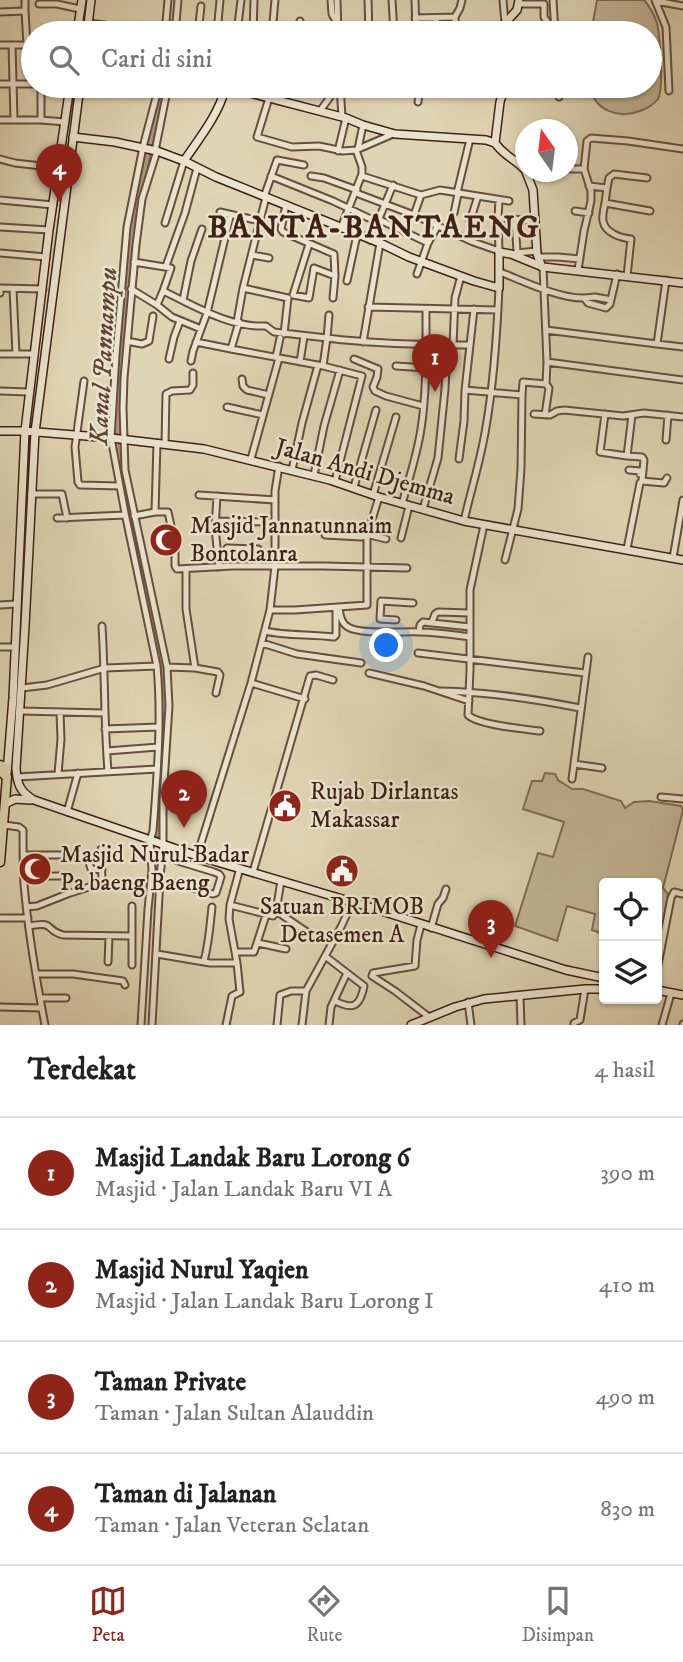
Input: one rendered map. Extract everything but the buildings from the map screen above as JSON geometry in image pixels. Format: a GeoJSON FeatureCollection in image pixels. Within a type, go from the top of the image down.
{"type":"FeatureCollection","features":[{"type":"Feature","properties":{"kind":"main road"},"geometry":{"type":"LineString","coordinates":[[78,21],[82,0]]}},
{"type":"Feature","properties":{"kind":"main road"},"geometry":{"type":"LineString","coordinates":[[89,21],[91,0]]}},
{"type":"Feature","properties":{"kind":"main road"},"geometry":{"type":"LineString","coordinates":[[507,21],[517,10],[519,2]]}},
{"type":"Feature","properties":{"kind":"main road"},"geometry":{"type":"LineString","coordinates":[[0,862],[8,774],[25,431],[68,98],[78,99],[34,432],[22,688],[8,774],[22,792],[34,800],[150,841],[583,975],[599,977]]}},
{"type":"Feature","properties":{"kind":"main road"},"geometry":{"type":"LineString","coordinates":[[184,161],[209,124],[222,98]]}},
{"type":"Feature","properties":{"kind":"main road"},"geometry":{"type":"LineString","coordinates":[[269,98],[395,134],[486,140],[495,143],[504,155],[515,160]]}},
{"type":"Feature","properties":{"kind":"main road"},"geometry":{"type":"LineString","coordinates":[[495,143],[501,98]]}},
{"type":"Feature","properties":{"kind":"main road"},"geometry":{"type":"LineString","coordinates":[[73,137],[150,149],[184,161],[357,235],[499,288],[499,251],[514,253],[543,267],[683,283]]}},
{"type":"Feature","properties":{"kind":"main road"},"geometry":{"type":"LineString","coordinates":[[530,182],[533,190],[537,254],[543,267]]}},
{"type":"Feature","properties":{"kind":"main road"},"geometry":{"type":"LineString","coordinates":[[48,241],[59,242]]}},
{"type":"Feature","properties":{"kind":"main road"},"geometry":{"type":"LineString","coordinates":[[36,338],[46,340]]}},
{"type":"Feature","properties":{"kind":"main road","name":"Jalan Andi Djemma"},"geometry":{"type":"LineString","coordinates":[[0,431],[118,438],[204,449],[314,475],[464,521],[683,560]]}},
{"type":"Feature","properties":{"kind":"main road"},"geometry":{"type":"LineString","coordinates":[[18,577],[27,578]]}},
{"type":"Feature","properties":{"kind":"main road"},"geometry":{"type":"LineString","coordinates":[[5,804],[15,799],[34,800]]}},
{"type":"Feature","properties":{"kind":"main road"},"geometry":{"type":"LineString","coordinates":[[583,975],[599,981]]}},
{"type":"Feature","properties":{"kind":"main road"},"geometry":{"type":"LineString","coordinates":[[411,1025],[468,1002],[599,988]]}},
{"type":"Feature","properties":{"kind":"main road"},"geometry":{"type":"LineString","coordinates":[[662,993],[683,998]]}},
{"type":"Feature","properties":{"kind":"main road"},"geometry":{"type":"LineString","coordinates":[[662,994],[683,998]]}},
{"type":"Feature","properties":{"kind":"street"},"geometry":{"type":"LineString","coordinates":[[25,0],[26,21]]}},
{"type":"Feature","properties":{"kind":"street"},"geometry":{"type":"LineString","coordinates":[[166,21],[168,0]]}},
{"type":"Feature","properties":{"kind":"street"},"geometry":{"type":"LineString","coordinates":[[176,21],[178,0]]}},
{"type":"Feature","properties":{"kind":"street"},"geometry":{"type":"LineString","coordinates":[[218,21],[220,0]]}},
{"type":"Feature","properties":{"kind":"street"},"geometry":{"type":"LineString","coordinates":[[240,21],[241,0]]}},
{"type":"Feature","properties":{"kind":"street"},"geometry":{"type":"LineString","coordinates":[[253,21],[254,0]]}},
{"type":"Feature","properties":{"kind":"street"},"geometry":{"type":"LineString","coordinates":[[273,21],[275,0]]}},
{"type":"Feature","properties":{"kind":"street"},"geometry":{"type":"LineString","coordinates":[[331,0],[332,14],[336,21]]}},
{"type":"Feature","properties":{"kind":"street"},"geometry":{"type":"LineString","coordinates":[[337,0],[337,21]]}},
{"type":"Feature","properties":{"kind":"street"},"geometry":{"type":"LineString","coordinates":[[368,0],[369,21]]}},
{"type":"Feature","properties":{"kind":"street"},"geometry":{"type":"LineString","coordinates":[[392,0],[393,21]]}},
{"type":"Feature","properties":{"kind":"street"},"geometry":{"type":"LineString","coordinates":[[415,0],[415,21]]}},
{"type":"Feature","properties":{"kind":"street"},"geometry":{"type":"LineString","coordinates":[[455,21],[462,0]]}},
{"type":"Feature","properties":{"kind":"street"},"geometry":{"type":"LineString","coordinates":[[503,0],[505,21]]}},
{"type":"Feature","properties":{"kind":"street"},"geometry":{"type":"LineString","coordinates":[[553,0],[554,21]]}},
{"type":"Feature","properties":{"kind":"street"},"geometry":{"type":"LineString","coordinates":[[655,1],[683,6]]}},
{"type":"Feature","properties":{"kind":"street"},"geometry":{"type":"LineString","coordinates":[[655,1],[664,19],[668,38],[669,91]]}},
{"type":"Feature","properties":{"kind":"street"},"geometry":{"type":"LineString","coordinates":[[519,2],[544,4],[547,21]]}},
{"type":"Feature","properties":{"kind":"street"},"geometry":{"type":"LineString","coordinates":[[39,4],[57,4],[80,9]]}},
{"type":"Feature","properties":{"kind":"street"},"geometry":{"type":"LineString","coordinates":[[199,21],[201,6]]}},
{"type":"Feature","properties":{"kind":"street"},"geometry":{"type":"LineString","coordinates":[[0,12],[25,11]]}},
{"type":"Feature","properties":{"kind":"street"},"geometry":{"type":"LineString","coordinates":[[415,18],[455,18]]}},
{"type":"Feature","properties":{"kind":"street"},"geometry":{"type":"LineString","coordinates":[[0,45],[21,45]]}},
{"type":"Feature","properties":{"kind":"street"},"geometry":{"type":"LineString","coordinates":[[12,45],[14,120]]}},
{"type":"Feature","properties":{"kind":"street"},"geometry":{"type":"LineString","coordinates":[[0,84],[21,84]]}},
{"type":"Feature","properties":{"kind":"street"},"geometry":{"type":"LineString","coordinates":[[41,98],[41,120]]}},
{"type":"Feature","properties":{"kind":"street"},"geometry":{"type":"LineString","coordinates":[[157,98],[134,262],[118,438],[167,667],[169,706],[163,799],[167,855],[168,858],[214,872],[220,877],[216,893],[212,894],[175,883]]}},
{"type":"Feature","properties":{"kind":"street"},"geometry":{"type":"LineString","coordinates":[[152,1025],[157,954],[155,886],[150,841],[153,831],[160,699],[158,666],[120,485],[116,355],[127,227],[165,98]]}},
{"type":"Feature","properties":{"kind":"street"},"geometry":{"type":"LineString","coordinates":[[269,98],[258,138],[292,148],[319,146],[338,150],[357,149],[395,134]]}},
{"type":"Feature","properties":{"kind":"street"},"geometry":{"type":"LineString","coordinates":[[320,111],[329,98]]}},
{"type":"Feature","properties":{"kind":"street"},"geometry":{"type":"LineString","coordinates":[[338,150],[344,118],[342,98]]}},
{"type":"Feature","properties":{"kind":"street"},"geometry":{"type":"LineString","coordinates":[[418,98],[418,102]]}},
{"type":"Feature","properties":{"kind":"street"},"geometry":{"type":"LineString","coordinates":[[0,120],[65,122]]}},
{"type":"Feature","properties":{"kind":"street"},"geometry":{"type":"LineString","coordinates":[[341,228],[362,176],[357,149],[363,125]]}},
{"type":"Feature","properties":{"kind":"street"},"geometry":{"type":"LineString","coordinates":[[578,270],[592,195],[584,169],[587,142],[591,138],[683,149]]}},
{"type":"Feature","properties":{"kind":"street"},"geometry":{"type":"LineString","coordinates":[[454,213],[470,139]]}},
{"type":"Feature","properties":{"kind":"street"},"geometry":{"type":"LineString","coordinates":[[0,159],[59,168]]}},
{"type":"Feature","properties":{"kind":"street"},"geometry":{"type":"LineString","coordinates":[[231,349],[243,288],[276,161],[278,159],[304,165]]}},
{"type":"Feature","properties":{"kind":"street"},"geometry":{"type":"LineString","coordinates":[[165,223],[184,161]]}},
{"type":"Feature","properties":{"kind":"street"},"geometry":{"type":"LineString","coordinates":[[166,266],[197,168]]}},
{"type":"Feature","properties":{"kind":"street"},"geometry":{"type":"LineString","coordinates":[[578,169],[584,169]]}},
{"type":"Feature","properties":{"kind":"street"},"geometry":{"type":"LineString","coordinates":[[627,275],[631,239],[615,235],[603,222],[609,178],[614,174],[647,178]]}},
{"type":"Feature","properties":{"kind":"street"},"geometry":{"type":"LineString","coordinates":[[271,176],[428,243]]}},
{"type":"Feature","properties":{"kind":"street"},"geometry":{"type":"LineString","coordinates":[[310,176],[324,178],[499,251],[499,200]]}},
{"type":"Feature","properties":{"kind":"street"},"geometry":{"type":"LineString","coordinates":[[362,176],[421,195],[440,190],[509,201]]}},
{"type":"Feature","properties":{"kind":"street"},"geometry":{"type":"LineString","coordinates":[[370,240],[393,185]]}},
{"type":"Feature","properties":{"kind":"street"},"geometry":{"type":"LineString","coordinates":[[589,186],[607,188]]}},
{"type":"Feature","properties":{"kind":"street"},"geometry":{"type":"LineString","coordinates":[[414,215],[421,195]]}},
{"type":"Feature","properties":{"kind":"street"},"geometry":{"type":"LineString","coordinates":[[470,221],[478,196]]}},
{"type":"Feature","properties":{"kind":"street"},"geometry":{"type":"LineString","coordinates":[[0,200],[53,205]]}},
{"type":"Feature","properties":{"kind":"street"},"geometry":{"type":"LineString","coordinates":[[605,203],[650,211]]}},
{"type":"Feature","properties":{"kind":"street"},"geometry":{"type":"LineString","coordinates":[[286,205],[281,231],[333,253],[333,299]]}},
{"type":"Feature","properties":{"kind":"street"},"geometry":{"type":"LineString","coordinates":[[575,211],[589,213]]}},
{"type":"Feature","properties":{"kind":"street"},"geometry":{"type":"LineString","coordinates":[[220,212],[260,221]]}},
{"type":"Feature","properties":{"kind":"street"},"geometry":{"type":"LineString","coordinates":[[191,361],[219,269],[230,216]]}},
{"type":"Feature","properties":{"kind":"street"},"geometry":{"type":"LineString","coordinates":[[498,218],[535,221]]}},
{"type":"Feature","properties":{"kind":"street"},"geometry":{"type":"LineString","coordinates":[[515,219],[514,253],[580,259]]}},
{"type":"Feature","properties":{"kind":"street"},"geometry":{"type":"LineString","coordinates":[[0,227],[50,230]]}},
{"type":"Feature","properties":{"kind":"street"},"geometry":{"type":"LineString","coordinates":[[417,274],[437,227]]}},
{"type":"Feature","properties":{"kind":"street"},"geometry":{"type":"LineString","coordinates":[[183,300],[191,261],[202,229]]}},
{"type":"Feature","properties":{"kind":"street"},"geometry":{"type":"LineString","coordinates":[[347,281],[357,235]]}},
{"type":"Feature","properties":{"kind":"street"},"geometry":{"type":"LineString","coordinates":[[363,342],[380,243]]}},
{"type":"Feature","properties":{"kind":"street"},"geometry":{"type":"LineString","coordinates":[[310,244],[294,295],[310,297],[314,268]]}},
{"type":"Feature","properties":{"kind":"street"},"geometry":{"type":"LineString","coordinates":[[0,253],[46,257]]}},
{"type":"Feature","properties":{"kind":"street"},"geometry":{"type":"LineString","coordinates":[[252,255],[269,258]]}},
{"type":"Feature","properties":{"kind":"street"},"geometry":{"type":"LineString","coordinates":[[134,262],[171,269],[157,305]]}},
{"type":"Feature","properties":{"kind":"street"},"geometry":{"type":"LineString","coordinates":[[302,264],[335,276]]}},
{"type":"Feature","properties":{"kind":"street"},"geometry":{"type":"LineString","coordinates":[[543,267],[546,384],[549,388],[545,415]]}},
{"type":"Feature","properties":{"kind":"street"},"geometry":{"type":"LineString","coordinates":[[500,272],[545,289],[584,298],[588,303],[606,308],[609,307],[617,274]]}},
{"type":"Feature","properties":{"kind":"street"},"geometry":{"type":"LineString","coordinates":[[423,509],[438,458],[456,291],[461,276]]}},
{"type":"Feature","properties":{"kind":"street"},"geometry":{"type":"LineString","coordinates":[[657,344],[666,280]]}},
{"type":"Feature","properties":{"kind":"street"},"geometry":{"type":"LineString","coordinates":[[243,288],[288,298],[269,395],[251,459]]}},
{"type":"Feature","properties":{"kind":"street"},"geometry":{"type":"LineString","coordinates":[[464,521],[481,453],[492,392],[499,288]]}},
{"type":"Feature","properties":{"kind":"street"},"geometry":{"type":"LineString","coordinates":[[13,289],[16,354]]}},
{"type":"Feature","properties":{"kind":"street"},"geometry":{"type":"LineString","coordinates":[[0,291],[43,289]]}},
{"type":"Feature","properties":{"kind":"street"},"geometry":{"type":"LineString","coordinates":[[131,289],[180,321],[201,329]]}},
{"type":"Feature","properties":{"kind":"street"},"geometry":{"type":"LineString","coordinates":[[163,291],[207,313],[238,322],[266,326],[282,336],[363,342],[470,345]]}},
{"type":"Feature","properties":{"kind":"street"},"geometry":{"type":"LineString","coordinates":[[368,307],[498,310]]}},
{"type":"Feature","properties":{"kind":"street"},"geometry":{"type":"LineString","coordinates":[[401,538],[423,407],[426,309]]}},
{"type":"Feature","properties":{"kind":"street"},"geometry":{"type":"LineString","coordinates":[[459,460],[474,309]]}},
{"type":"Feature","properties":{"kind":"street"},"geometry":{"type":"LineString","coordinates":[[292,470],[302,423],[321,365],[330,315]]}},
{"type":"Feature","properties":{"kind":"street"},"geometry":{"type":"LineString","coordinates":[[127,341],[142,344],[147,342],[153,316]]}},
{"type":"Feature","properties":{"kind":"street"},"geometry":{"type":"LineString","coordinates":[[169,359],[180,321]]}},
{"type":"Feature","properties":{"kind":"street"},"geometry":{"type":"LineString","coordinates":[[545,330],[683,347]]}},
{"type":"Feature","properties":{"kind":"street"},"geometry":{"type":"LineString","coordinates":[[300,362],[304,336]]}},
{"type":"Feature","properties":{"kind":"street"},"geometry":{"type":"LineString","coordinates":[[196,342],[361,375],[335,481]]}},
{"type":"Feature","properties":{"kind":"street"},"geometry":{"type":"LineString","coordinates":[[0,354],[34,354]]}},
{"type":"Feature","properties":{"kind":"street"},"geometry":{"type":"LineString","coordinates":[[354,359],[378,369],[373,387],[375,391],[423,407]]}},
{"type":"Feature","properties":{"kind":"street"},"geometry":{"type":"LineString","coordinates":[[547,362],[683,380]]}},
{"type":"Feature","properties":{"kind":"street"},"geometry":{"type":"LineString","coordinates":[[396,366],[426,368]]}},
{"type":"Feature","properties":{"kind":"street"},"geometry":{"type":"LineString","coordinates":[[314,475],[340,370]]}},
{"type":"Feature","properties":{"kind":"street"},"geometry":{"type":"LineString","coordinates":[[155,512],[166,394],[190,390],[193,373]]}},
{"type":"Feature","properties":{"kind":"street"},"geometry":{"type":"LineString","coordinates":[[242,379],[247,390],[269,395]]}},
{"type":"Feature","properties":{"kind":"street"},"geometry":{"type":"LineString","coordinates":[[83,381],[75,456],[79,485],[120,485]]}},
{"type":"Feature","properties":{"kind":"street"},"geometry":{"type":"LineString","coordinates":[[505,561],[518,509],[523,383],[546,384]]}},
{"type":"Feature","properties":{"kind":"street"},"geometry":{"type":"LineString","coordinates":[[465,390],[522,395]]}},
{"type":"Feature","properties":{"kind":"street"},"geometry":{"type":"LineString","coordinates":[[0,391],[29,392]]}},
{"type":"Feature","properties":{"kind":"street"},"geometry":{"type":"LineString","coordinates":[[227,407],[263,415]]}},
{"type":"Feature","properties":{"kind":"street"},"geometry":{"type":"LineString","coordinates":[[354,487],[376,410]]}},
{"type":"Feature","properties":{"kind":"street"},"geometry":{"type":"LineString","coordinates":[[534,414],[550,415],[562,410],[683,417]]}},
{"type":"Feature","properties":{"kind":"street"},"geometry":{"type":"LineString","coordinates":[[605,414],[600,452],[642,457],[644,463],[626,549]]}},
{"type":"Feature","properties":{"kind":"street"},"geometry":{"type":"LineString","coordinates":[[627,456],[632,415]]}},
{"type":"Feature","properties":{"kind":"street"},"geometry":{"type":"LineString","coordinates":[[666,440],[668,415]]}},
{"type":"Feature","properties":{"kind":"street"},"geometry":{"type":"LineString","coordinates":[[367,605],[367,536],[396,417]]}},
{"type":"Feature","properties":{"kind":"street"},"geometry":{"type":"LineString","coordinates":[[197,856],[251,683],[270,610],[275,565],[275,500],[279,466]]}},
{"type":"Feature","properties":{"kind":"street"},"geometry":{"type":"LineString","coordinates":[[629,470],[640,471],[641,482]]}},
{"type":"Feature","properties":{"kind":"street"},"geometry":{"type":"LineString","coordinates":[[641,482],[664,483],[667,478]]}},
{"type":"Feature","properties":{"kind":"street"},"geometry":{"type":"LineString","coordinates":[[31,494],[62,494],[67,518]]}},
{"type":"Feature","properties":{"kind":"street"},"geometry":{"type":"LineString","coordinates":[[199,495],[275,500]]}},
{"type":"Feature","properties":{"kind":"street"},"geometry":{"type":"LineString","coordinates":[[217,496],[215,521],[220,566]]}},
{"type":"Feature","properties":{"kind":"street"},"geometry":{"type":"LineString","coordinates":[[673,558],[683,500]]}},
{"type":"Feature","properties":{"kind":"street"},"geometry":{"type":"LineString","coordinates":[[135,516],[168,512],[177,569],[258,564],[407,568]]}},
{"type":"Feature","properties":{"kind":"street"},"geometry":{"type":"LineString","coordinates":[[57,518],[125,514]]}},
{"type":"Feature","properties":{"kind":"street"},"geometry":{"type":"LineString","coordinates":[[215,521],[276,522]]}},
{"type":"Feature","properties":{"kind":"street"},"geometry":{"type":"LineString","coordinates":[[484,525],[470,590],[468,715],[473,719],[540,731]]}},
{"type":"Feature","properties":{"kind":"street"},"geometry":{"type":"LineString","coordinates":[[326,535],[370,535],[386,539]]}},
{"type":"Feature","properties":{"kind":"street"},"geometry":{"type":"LineString","coordinates":[[227,548],[258,548],[258,564]]}},
{"type":"Feature","properties":{"kind":"street"},"geometry":{"type":"LineString","coordinates":[[220,566],[275,565]]}},
{"type":"Feature","properties":{"kind":"street"},"geometry":{"type":"LineString","coordinates":[[186,569],[186,617],[195,668]]}},
{"type":"Feature","properties":{"kind":"street"},"geometry":{"type":"LineString","coordinates":[[270,610],[337,608],[380,604],[383,601],[413,603]]}},
{"type":"Feature","properties":{"kind":"street"},"geometry":{"type":"LineString","coordinates":[[0,605],[16,604]]}},
{"type":"Feature","properties":{"kind":"street"},"geometry":{"type":"LineString","coordinates":[[380,604],[380,619],[396,620]]}},
{"type":"Feature","properties":{"kind":"street"},"geometry":{"type":"LineString","coordinates":[[265,631],[334,637],[337,608]]}},
{"type":"Feature","properties":{"kind":"street"},"geometry":{"type":"LineString","coordinates":[[337,608],[343,622],[353,629],[470,637]]}},
{"type":"Feature","properties":{"kind":"street"},"geometry":{"type":"LineString","coordinates":[[432,622],[438,612],[469,613]]}},
{"type":"Feature","properties":{"kind":"street"},"geometry":{"type":"LineString","coordinates":[[419,632],[421,623],[470,627]]}},
{"type":"Feature","properties":{"kind":"street"},"geometry":{"type":"LineString","coordinates":[[102,626],[105,668],[104,729],[108,771]]}},
{"type":"Feature","properties":{"kind":"street"},"geometry":{"type":"LineString","coordinates":[[262,643],[297,654],[361,663]]}},
{"type":"Feature","properties":{"kind":"street"},"geometry":{"type":"LineString","coordinates":[[0,647],[15,648]]}},
{"type":"Feature","properties":{"kind":"street"},"geometry":{"type":"LineString","coordinates":[[418,653],[585,673]]}},
{"type":"Feature","properties":{"kind":"street"},"geometry":{"type":"LineString","coordinates":[[572,779],[588,657]]}},
{"type":"Feature","properties":{"kind":"street"},"geometry":{"type":"LineString","coordinates":[[22,688],[47,685],[105,668],[158,666]]}},
{"type":"Feature","properties":{"kind":"street"},"geometry":{"type":"LineString","coordinates":[[167,667],[216,671],[219,673],[216,693]]}},
{"type":"Feature","properties":{"kind":"street"},"geometry":{"type":"LineString","coordinates":[[369,673],[469,701]]}},
{"type":"Feature","properties":{"kind":"street"},"geometry":{"type":"LineString","coordinates":[[253,872],[310,676],[313,674],[333,680]]}},
{"type":"Feature","properties":{"kind":"street"},"geometry":{"type":"LineString","coordinates":[[251,683],[305,699]]}},
{"type":"Feature","properties":{"kind":"street"},"geometry":{"type":"LineString","coordinates":[[441,691],[469,691],[580,708]]}},
{"type":"Feature","properties":{"kind":"street"},"geometry":{"type":"LineString","coordinates":[[20,711],[105,713]]}},
{"type":"Feature","properties":{"kind":"street"},"geometry":{"type":"LineString","coordinates":[[58,774],[60,712]]}},
{"type":"Feature","properties":{"kind":"street"},"geometry":{"type":"LineString","coordinates":[[104,729],[159,727]]}},
{"type":"Feature","properties":{"kind":"street"},"geometry":{"type":"LineString","coordinates":[[107,751],[158,747]]}},
{"type":"Feature","properties":{"kind":"street"},"geometry":{"type":"LineString","coordinates":[[574,764],[602,768]]}},
{"type":"Feature","properties":{"kind":"street"},"geometry":{"type":"LineString","coordinates":[[8,774],[157,769]]}},
{"type":"Feature","properties":{"kind":"street"},"geometry":{"type":"LineString","coordinates":[[67,812],[78,773]]}},
{"type":"Feature","properties":{"kind":"street"},"geometry":{"type":"LineString","coordinates":[[661,797],[683,799]]}},
{"type":"Feature","properties":{"kind":"street"},"geometry":{"type":"LineString","coordinates":[[4,825],[22,829],[26,907],[45,1025]]}},
{"type":"Feature","properties":{"kind":"street"},"geometry":{"type":"LineString","coordinates":[[141,1025],[155,886],[167,846]]}},
{"type":"Feature","properties":{"kind":"street"},"geometry":{"type":"LineString","coordinates":[[26,907],[41,905],[102,883],[102,849]]}},
{"type":"Feature","properties":{"kind":"street"},"geometry":{"type":"LineString","coordinates":[[23,855],[72,855],[88,859],[91,869],[102,870]]}},
{"type":"Feature","properties":{"kind":"street"},"geometry":{"type":"LineString","coordinates":[[226,1025],[231,998],[240,992],[230,927],[230,905],[240,868]]}},
{"type":"Feature","properties":{"kind":"street"},"geometry":{"type":"LineString","coordinates":[[24,876],[68,876]]}},
{"type":"Feature","properties":{"kind":"street"},"geometry":{"type":"LineString","coordinates":[[230,905],[273,916],[281,881]]}},
{"type":"Feature","properties":{"kind":"street"},"geometry":{"type":"LineString","coordinates":[[431,928],[446,889]]}},
{"type":"Feature","properties":{"kind":"street"},"geometry":{"type":"LineString","coordinates":[[662,944],[671,898],[674,892],[683,894]]}},
{"type":"Feature","properties":{"kind":"street"},"geometry":{"type":"LineString","coordinates":[[302,1025],[306,991],[352,903]]}},
{"type":"Feature","properties":{"kind":"street"},"geometry":{"type":"LineString","coordinates":[[132,906],[132,965]]}},
{"type":"Feature","properties":{"kind":"street"},"geometry":{"type":"LineString","coordinates":[[204,961],[210,938],[212,907]]}},
{"type":"Feature","properties":{"kind":"street"},"geometry":{"type":"LineString","coordinates":[[276,911],[313,936]]}},
{"type":"Feature","properties":{"kind":"street"},"geometry":{"type":"LineString","coordinates":[[235,952],[253,952],[266,915]]}},
{"type":"Feature","properties":{"kind":"street"},"geometry":{"type":"LineString","coordinates":[[0,918],[28,918]]}},
{"type":"Feature","properties":{"kind":"street"},"geometry":{"type":"LineString","coordinates":[[30,926],[48,924],[56,933],[63,935],[132,936]]}},
{"type":"Feature","properties":{"kind":"street"},"geometry":{"type":"LineString","coordinates":[[421,925],[415,966],[373,973],[372,976],[429,1017]]}},
{"type":"Feature","properties":{"kind":"street"},"geometry":{"type":"LineString","coordinates":[[108,962],[109,937]]}},
{"type":"Feature","properties":{"kind":"street"},"geometry":{"type":"LineString","coordinates":[[258,943],[286,949]]}},
{"type":"Feature","properties":{"kind":"street"},"geometry":{"type":"LineString","coordinates":[[157,954],[237,963]]}},
{"type":"Feature","properties":{"kind":"street"},"geometry":{"type":"LineString","coordinates":[[325,956],[365,986],[356,1004],[349,1006],[335,1001]]}},
{"type":"Feature","properties":{"kind":"street"},"geometry":{"type":"LineString","coordinates":[[329,1025],[331,1007],[347,972]]}},
{"type":"Feature","properties":{"kind":"street"},"geometry":{"type":"LineString","coordinates":[[36,974],[73,974],[123,981],[125,985]]}},
{"type":"Feature","properties":{"kind":"street"},"geometry":{"type":"LineString","coordinates":[[574,1025],[580,1020],[585,989]]}},
{"type":"Feature","properties":{"kind":"street"},"geometry":{"type":"LineString","coordinates":[[277,1025],[280,995],[291,991],[306,991]]}},
{"type":"Feature","properties":{"kind":"street"},"geometry":{"type":"LineString","coordinates":[[520,995],[520,1025]]}},
{"type":"Feature","properties":{"kind":"street"},"geometry":{"type":"LineString","coordinates":[[662,1025],[670,997]]}},
{"type":"Feature","properties":{"kind":"street"},"geometry":{"type":"LineString","coordinates":[[40,998],[66,998]]}},
{"type":"Feature","properties":{"kind":"street"},"geometry":{"type":"LineString","coordinates":[[468,1002],[471,1025]]}},
{"type":"Feature","properties":{"kind":"street"},"geometry":{"type":"LineString","coordinates":[[0,1007],[42,1008]]}},
{"type":"Feature","properties":{"kind":"shaded area"},"geometry":{"type":"Polygon","coordinates":[[[597,0],[644,0],[656,21],[593,21],[597,0]]]}},
{"type":"Feature","properties":{"kind":"shaded area"},"geometry":{"type":"Polygon","coordinates":[[[158,98],[163,98],[141,198],[122,405],[122,459],[165,669],[167,716],[161,838],[154,836],[161,676],[113,435],[129,230],[145,145],[158,98]]]}},
{"type":"Feature","properties":{"kind":"shaded area"},"geometry":{"type":"Polygon","coordinates":[[[594,98],[658,98],[642,110],[624,114],[609,111],[594,98]]]}},
{"type":"Feature","properties":{"kind":"shaded area"},"geometry":{"type":"Polygon","coordinates":[[[545,773],[555,774],[558,780],[572,789],[583,789],[621,801],[625,808],[634,802],[649,801],[681,806],[683,810],[663,888],[668,894],[662,929],[662,878],[599,878],[599,932],[592,930],[595,914],[567,906],[557,941],[515,926],[538,853],[553,857],[564,822],[523,809],[532,781],[542,781],[545,773]]]}},
{"type":"Feature","properties":{"kind":"place","name":"Taman di Jalanan"},"geometry":{"type":"Point","coordinates":[59,202]}},
{"type":"Feature","properties":{"kind":"place","name":"Masjid Landak Baru Lorong 6"},"geometry":{"type":"Point","coordinates":[435,392]}},
{"type":"Feature","properties":{"kind":"place","name":"Masjid Jannatunnaim Bontolanra"},"geometry":{"type":"Point","coordinates":[166,540]}},
{"type":"Feature","properties":{"kind":"place","name":"Rujab Dirlantas Makassar"},"geometry":{"type":"Point","coordinates":[285,806]}},
{"type":"Feature","properties":{"kind":"place","name":"Masjid Nurul Yaqien"},"geometry":{"type":"Point","coordinates":[184,828]}},
{"type":"Feature","properties":{"kind":"place","name":"Masjid Nurul Badar Pa baeng Baeng"},"geometry":{"type":"Point","coordinates":[35,869]}},
{"type":"Feature","properties":{"kind":"place","name":"Satuan BRIMOB Detasemen A"},"geometry":{"type":"Point","coordinates":[342,871]}},
{"type":"Feature","properties":{"kind":"place","name":"Taman Private"},"geometry":{"type":"Point","coordinates":[491,958]}},
{"type":"Feature","properties":{"kind":"district","name":"BANTA-BANTAENG"},"geometry":{"type":"Point","coordinates":[374,228]}},
{"type":"Feature","properties":{"kind":"water label","name":"Kanal Pannampu"},"geometry":{"type":"Point","coordinates":[104,356]}}]}
